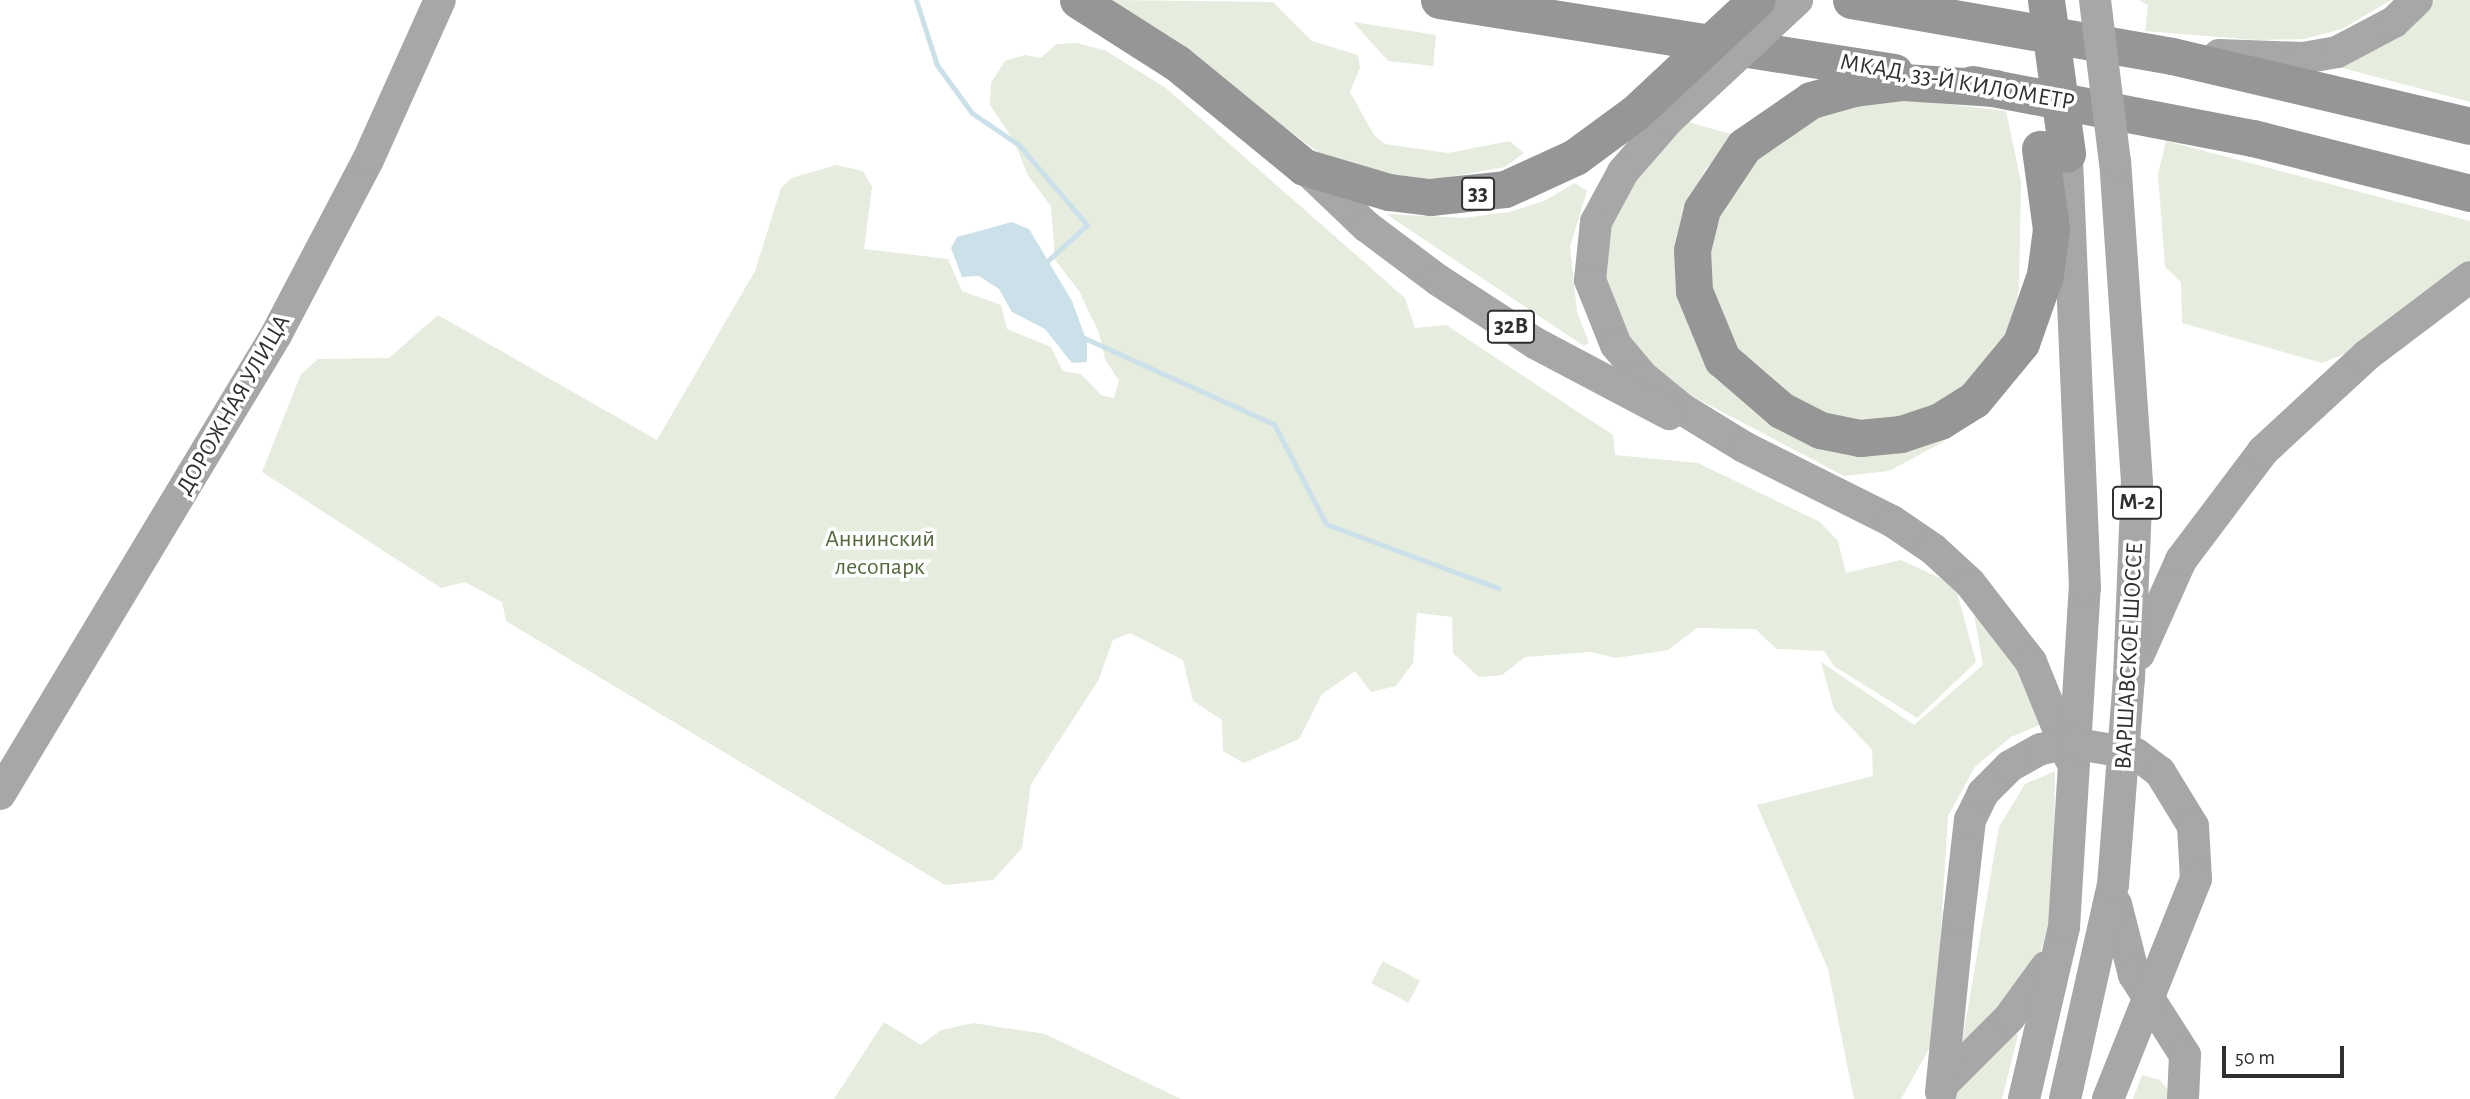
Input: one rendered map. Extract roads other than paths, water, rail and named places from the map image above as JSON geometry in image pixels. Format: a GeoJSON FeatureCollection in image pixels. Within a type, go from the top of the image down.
{"type":"FeatureCollection","features":[{"type":"Feature","properties":{"kind":"highway","name":"32B"},"geometry":{"type":"LineString","coordinates":[[1078,0],[1177,63],[1304,167]]}},
{"type":"Feature","properties":{"kind":"highway","name":"МКАД, 33-Й КИЛОМЕТР"},"geometry":{"type":"LineString","coordinates":[[1439,0],[1995,88],[2253,138],[2470,193]]}},
{"type":"Feature","properties":{"kind":"highway","name":"33"},"geometry":{"type":"LineString","coordinates":[[1304,167],[1389,192],[1468,195],[1541,176],[1652,116],[1756,0]]}},
{"type":"Feature","properties":{"kind":"highway"},"geometry":{"type":"LineString","coordinates":[[1851,0],[2089,40],[2267,76],[2470,127]]}},
{"type":"Feature","properties":{"kind":"highway"},"geometry":{"type":"LineString","coordinates":[[1995,88],[1903,82],[1854,88],[1811,100],[1744,146],[1702,209],[1692,250],[1694,291],[1704,325],[1722,359],[1781,410],[1833,433],[1860,438],[1901,434],[1940,421],[1974,400],[2001,373],[2036,308],[2051,229],[2054,152],[2023,0]]}},
{"type":"Feature","properties":{"kind":"highway","name":"ВАРШАВСКОЕ ШОССЕ"},"geometry":{"type":"LineString","coordinates":[[2046,0],[2054,152]]}},
{"type":"Feature","properties":{"kind":"main road","name":"ДОРОЖНАЯ УЛИЦА"},"geometry":{"type":"LineString","coordinates":[[0,794],[276,335],[368,160],[440,0]]}},
{"type":"Feature","properties":{"kind":"main road"},"geometry":{"type":"LineString","coordinates":[[1797,0],[1652,116],[1608,196],[1590,250],[1590,280],[1616,345],[1642,376],[1747,448],[1892,521],[1970,583],[2031,662],[2068,748],[2075,791]]}},
{"type":"Feature","properties":{"kind":"main road","name":"ВАРШАВСКОЕ ШОССЕ"},"geometry":{"type":"LineString","coordinates":[[2065,1099],[2113,885],[2123,791],[2137,482],[2115,162],[2095,0]]}},
{"type":"Feature","properties":{"kind":"main road"},"geometry":{"type":"LineString","coordinates":[[2089,40],[2253,58],[2303,58],[2367,40],[2417,0]]}},
{"type":"Feature","properties":{"kind":"main road","name":"ВАРШАВСКОЕ ШОССЕ"},"geometry":{"type":"LineString","coordinates":[[2024,1099],[2064,927],[2075,791],[2085,588],[2078,371],[2054,152]]}},
{"type":"Feature","properties":{"kind":"main road","name":"32B"},"geometry":{"type":"LineString","coordinates":[[1304,167],[1366,226],[1535,343],[1642,401],[1747,448]]}},
{"type":"Feature","properties":{"kind":"main road"},"geometry":{"type":"LineString","coordinates":[[2051,229],[2078,371]]}},
{"type":"Feature","properties":{"kind":"main road"},"geometry":{"type":"LineString","coordinates":[[2129,678],[2181,560],[2263,451],[2367,355],[2470,277]]}},
{"type":"Feature","properties":{"kind":"main road"},"geometry":{"type":"LineString","coordinates":[[1941,1092],[1970,820],[1983,793],[2010,766],[2041,749],[2072,743],[2136,754],[2160,772],[2193,826],[2196,879],[2108,1099]]}},
{"type":"Feature","properties":{"kind":"main road"},"geometry":{"type":"LineString","coordinates":[[2113,885],[2134,975],[2185,1055],[2183,1099]]}},
{"type":"Feature","properties":{"kind":"main road"},"geometry":{"type":"LineString","coordinates":[[1941,1092],[2032,991],[2064,927]]}},
{"type":"Feature","properties":{"kind":"water"},"geometry":{"type":"Polygon","coordinates":[[[1012,222],[1029,229],[1072,301],[1087,342],[1087,362],[1072,363],[1045,329],[1012,312],[999,289],[979,276],[962,277],[951,248],[957,237],[1012,222]]]}},
{"type":"Feature","properties":{"kind":"waterway"},"geometry":{"type":"LineString","coordinates":[[916,0],[937,65],[972,113],[1019,145],[1087,225],[1042,266]]}},
{"type":"Feature","properties":{"kind":"waterway"},"geometry":{"type":"LineString","coordinates":[[1082,337],[1274,424],[1326,524],[1498,588]]}},
{"type":"Feature","properties":{"kind":"park label","name":"Аннинский лесопарк"},"geometry":{"type":"Point","coordinates":[880,554]}}]}
